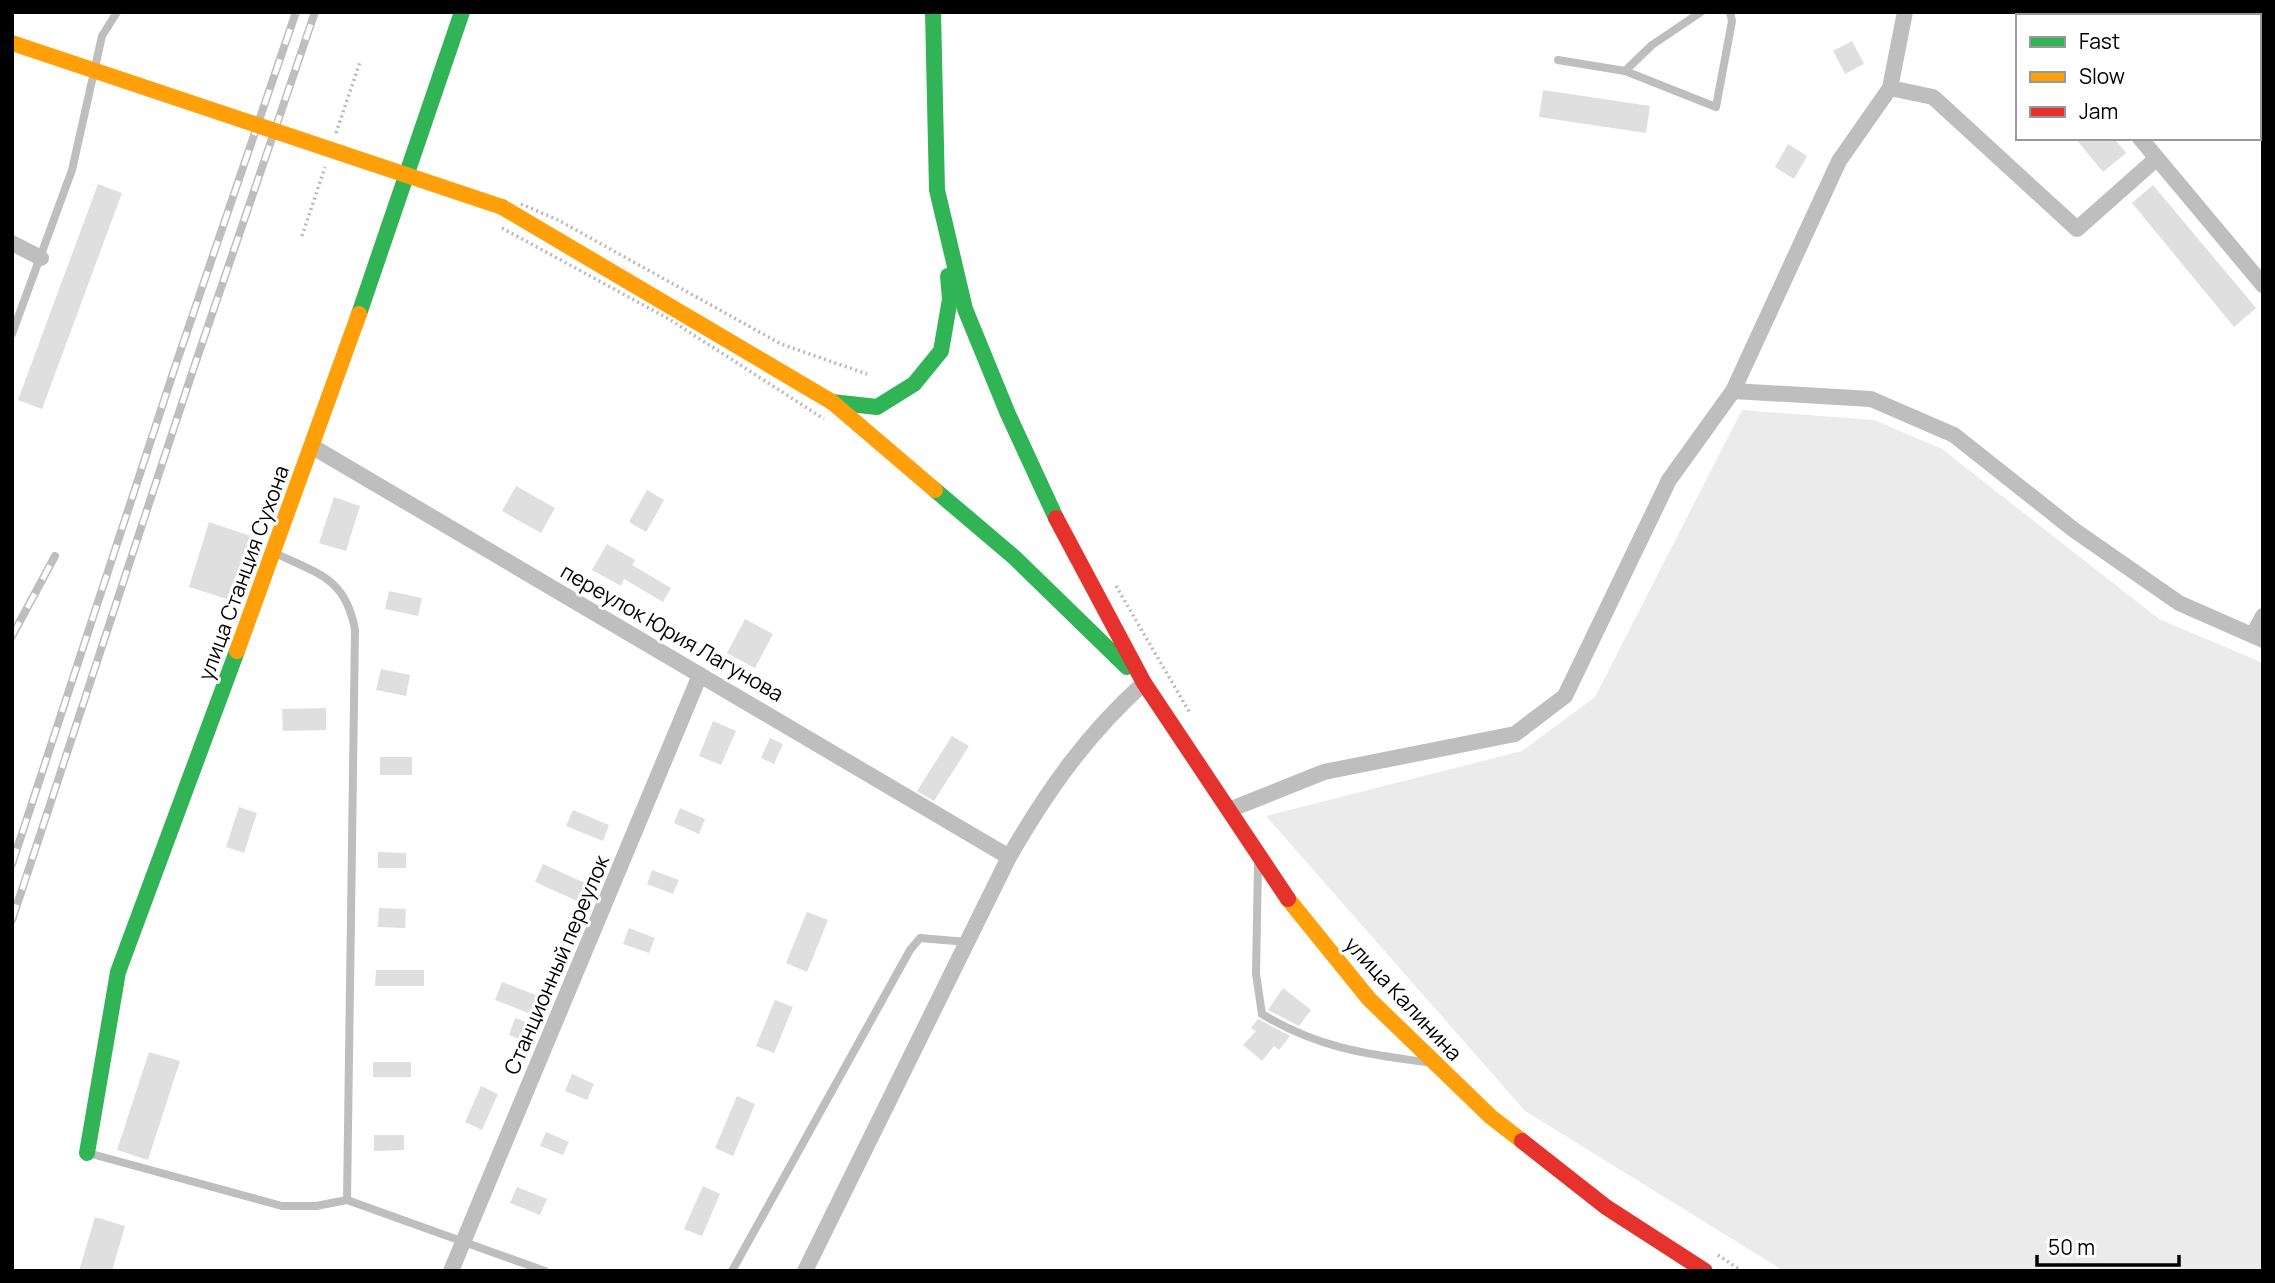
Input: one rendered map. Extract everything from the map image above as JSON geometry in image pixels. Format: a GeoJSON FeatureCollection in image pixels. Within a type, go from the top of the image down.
{"type":"FeatureCollection","features":[{"type":"Feature","properties":{"kind":"street","name":"улица Станция Сухона"},"geometry":{"type":"LineString","coordinates":[[87,1153],[118,972],[313,447],[462,12]]}},
{"type":"Feature","properties":{"kind":"street"},"geometry":{"type":"LineString","coordinates":[[832,402],[877,407],[914,384],[941,351],[950,299],[937,190],[933,12]]}},
{"type":"Feature","properties":{"kind":"street"},"geometry":{"type":"LineString","coordinates":[[1228,810],[1324,772],[1515,734],[1566,696],[1669,480],[1733,391],[1839,161],[1890,88],[1905,12]]}},
{"type":"Feature","properties":{"kind":"street"},"geometry":{"type":"LineString","coordinates":[[12,43],[328,158],[502,208],[832,402],[1015,558],[1144,683]]}},
{"type":"Feature","properties":{"kind":"street"},"geometry":{"type":"LineString","coordinates":[[1890,88],[1933,97],[2077,229],[2156,159]]}},
{"type":"Feature","properties":{"kind":"street"},"geometry":{"type":"LineString","coordinates":[[2142,140],[2263,285]]}},
{"type":"Feature","properties":{"kind":"street"},"geometry":{"type":"LineString","coordinates":[[937,190],[965,309],[1008,414],[1072,552],[1144,683]]}},
{"type":"Feature","properties":{"kind":"street"},"geometry":{"type":"LineString","coordinates":[[12,243],[41,258]]}},
{"type":"Feature","properties":{"kind":"street"},"geometry":{"type":"LineString","coordinates":[[1733,391],[1871,399],[1955,435],[2074,530],[2179,603],[2258,638],[2263,617]]}},
{"type":"Feature","properties":{"kind":"street","name":"переулок Юрия Лагунова"},"geometry":{"type":"LineString","coordinates":[[313,447],[1009,857]]}},
{"type":"Feature","properties":{"kind":"street","name":"Станционный переулок"},"geometry":{"type":"LineString","coordinates":[[452,1271],[700,675]]}},
{"type":"Feature","properties":{"kind":"street"},"geometry":{"type":"LineString","coordinates":[[805,1271],[1009,857],[1047,793],[1086,740],[1144,683]]}},
{"type":"Feature","properties":{"kind":"street","name":"улица Калинина"},"geometry":{"type":"LineString","coordinates":[[1144,683],[1292,905],[1369,999],[1431,1062],[1491,1117],[1606,1208],[1705,1271]]}},
{"type":"Feature","properties":{"kind":"lane"},"geometry":{"type":"LineString","coordinates":[[12,334],[72,170],[102,36],[117,12]]}},
{"type":"Feature","properties":{"kind":"lane"},"geometry":{"type":"LineString","coordinates":[[1625,71],[1652,45],[1701,12]]}},
{"type":"Feature","properties":{"kind":"lane"},"geometry":{"type":"LineString","coordinates":[[1558,60],[1625,71],[1716,107],[1732,22],[1730,12]]}},
{"type":"Feature","properties":{"kind":"lane"},"geometry":{"type":"LineString","coordinates":[[273,552],[327,578],[343,593],[351,608],[355,630],[346,1199]]}},
{"type":"Feature","properties":{"kind":"lane"},"geometry":{"type":"LineString","coordinates":[[1258,854],[1256,974],[1262,1014],[1293,1033],[1350,1052],[1431,1062]]}},
{"type":"Feature","properties":{"kind":"lane"},"geometry":{"type":"LineString","coordinates":[[732,1271],[910,950],[920,938],[967,942]]}},
{"type":"Feature","properties":{"kind":"lane"},"geometry":{"type":"LineString","coordinates":[[87,1153],[282,1206],[316,1206],[346,1199],[545,1271]]}},
{"type":"Feature","properties":{"kind":"path"},"geometry":{"type":"LineString","coordinates":[[302,236],[360,62]]}},
{"type":"Feature","properties":{"kind":"path"},"geometry":{"type":"LineString","coordinates":[[314,162],[328,158]]}},
{"type":"Feature","properties":{"kind":"path"},"geometry":{"type":"LineString","coordinates":[[328,158],[338,170]]}},
{"type":"Feature","properties":{"kind":"path"},"geometry":{"type":"LineString","coordinates":[[492,222],[670,318],[824,419]]}},
{"type":"Feature","properties":{"kind":"path"},"geometry":{"type":"LineString","coordinates":[[1111,578],[1195,721]]}},
{"type":"Feature","properties":{"kind":"path"},"geometry":{"type":"LineString","coordinates":[[1709,1250],[1742,1271]]}},
{"type":"Feature","properties":{"kind":"shaded area"},"geometry":{"type":"Polygon","coordinates":[[[1742,410],[1874,420],[1942,449],[2159,619],[2263,663],[2263,1271],[1784,1271],[1525,1111],[1266,816],[1522,751],[1595,697],[1742,410]]]}},
{"type":"Feature","properties":{"kind":"building"},"geometry":{"type":"Polygon","coordinates":[[[1852,41],[1864,64],[1845,74],[1833,51],[1852,41]]]}},
{"type":"Feature","properties":{"kind":"building"},"geometry":{"type":"Polygon","coordinates":[[[1543,90],[1650,106],[1646,133],[1539,117],[1543,90]]]}},
{"type":"Feature","properties":{"kind":"building"},"geometry":{"type":"Polygon","coordinates":[[[2077,140],[2116,140],[2126,153],[2103,172],[2077,140]]]}},
{"type":"Feature","properties":{"kind":"building"},"geometry":{"type":"Polygon","coordinates":[[[1788,144],[1807,156],[1794,179],[1775,167],[1788,144]]]}},
{"type":"Feature","properties":{"kind":"building"},"geometry":{"type":"Polygon","coordinates":[[[98,184],[122,193],[42,409],[18,400],[98,184]]]}},
{"type":"Feature","properties":{"kind":"building"},"geometry":{"type":"Polygon","coordinates":[[[2153,185],[2256,308],[2234,327],[2132,203],[2153,185]]]}},
{"type":"Feature","properties":{"kind":"building"},"geometry":{"type":"Polygon","coordinates":[[[516,486],[555,508],[541,533],[502,511],[516,486]]]}},
{"type":"Feature","properties":{"kind":"building"},"geometry":{"type":"Polygon","coordinates":[[[647,490],[664,500],[646,532],[629,522],[647,490]]]}},
{"type":"Feature","properties":{"kind":"building"},"geometry":{"type":"Polygon","coordinates":[[[334,497],[360,506],[346,551],[319,543],[334,497]]]}},
{"type":"Feature","properties":{"kind":"building"},"geometry":{"type":"Polygon","coordinates":[[[209,522],[251,536],[227,599],[189,587],[209,522]]]}},
{"type":"Feature","properties":{"kind":"building"},"geometry":{"type":"Polygon","coordinates":[[[607,544],[635,560],[632,565],[671,588],[663,602],[624,579],[621,586],[592,570],[607,544]]]}},
{"type":"Feature","properties":{"kind":"building"},"geometry":{"type":"Polygon","coordinates":[[[389,591],[422,598],[418,616],[385,609],[389,591]]]}},
{"type":"Feature","properties":{"kind":"building"},"geometry":{"type":"Polygon","coordinates":[[[745,619],[773,634],[755,668],[727,653],[745,619]]]}},
{"type":"Feature","properties":{"kind":"building"},"geometry":{"type":"Polygon","coordinates":[[[381,669],[410,675],[406,696],[376,690],[381,669]]]}},
{"type":"Feature","properties":{"kind":"building"},"geometry":{"type":"Polygon","coordinates":[[[326,708],[326,730],[283,731],[282,709],[326,708]]]}},
{"type":"Feature","properties":{"kind":"building"},"geometry":{"type":"Polygon","coordinates":[[[713,721],[736,731],[721,765],[699,756],[713,721]]]}},
{"type":"Feature","properties":{"kind":"building"},"geometry":{"type":"Polygon","coordinates":[[[952,736],[969,746],[934,801],[917,791],[952,736]]]}},
{"type":"Feature","properties":{"kind":"building"},"geometry":{"type":"Polygon","coordinates":[[[770,738],[783,744],[774,764],[761,758],[770,738]]]}},
{"type":"Feature","properties":{"kind":"building"},"geometry":{"type":"Polygon","coordinates":[[[380,757],[412,757],[412,775],[380,775],[380,757]]]}},
{"type":"Feature","properties":{"kind":"building"},"geometry":{"type":"Polygon","coordinates":[[[239,807],[257,813],[244,853],[226,847],[239,807]]]}},
{"type":"Feature","properties":{"kind":"building"},"geometry":{"type":"Polygon","coordinates":[[[680,808],[705,819],[699,834],[674,823],[680,808]]]}},
{"type":"Feature","properties":{"kind":"building"},"geometry":{"type":"Polygon","coordinates":[[[573,810],[609,825],[603,841],[566,826],[573,810]]]}},
{"type":"Feature","properties":{"kind":"building"},"geometry":{"type":"Polygon","coordinates":[[[378,852],[406,853],[406,868],[378,868],[378,852]]]}},
{"type":"Feature","properties":{"kind":"building"},"geometry":{"type":"Polygon","coordinates":[[[543,864],[585,883],[577,901],[535,882],[543,864]]]}},
{"type":"Feature","properties":{"kind":"building"},"geometry":{"type":"Polygon","coordinates":[[[652,870],[679,880],[673,894],[647,884],[652,870]]]}},
{"type":"Feature","properties":{"kind":"building"},"geometry":{"type":"Polygon","coordinates":[[[379,908],[406,909],[405,928],[378,927],[379,908]]]}},
{"type":"Feature","properties":{"kind":"building"},"geometry":{"type":"Polygon","coordinates":[[[807,912],[828,920],[807,972],[786,963],[807,912]]]}},
{"type":"Feature","properties":{"kind":"building"},"geometry":{"type":"Polygon","coordinates":[[[629,928],[655,938],[649,953],[623,944],[629,928]]]}},
{"type":"Feature","properties":{"kind":"building"},"geometry":{"type":"Polygon","coordinates":[[[376,970],[424,970],[424,986],[375,986],[376,970]]]}},
{"type":"Feature","properties":{"kind":"building"},"geometry":{"type":"Polygon","coordinates":[[[502,982],[538,996],[531,1014],[495,1000],[502,982]]]}},
{"type":"Feature","properties":{"kind":"building"},"geometry":{"type":"Polygon","coordinates":[[[1283,988],[1311,1010],[1299,1026],[1268,1010],[1283,988]]]}},
{"type":"Feature","properties":{"kind":"building"},"geometry":{"type":"Polygon","coordinates":[[[775,1000],[793,1007],[774,1053],[756,1046],[775,1000]]]}},
{"type":"Feature","properties":{"kind":"building"},"geometry":{"type":"Polygon","coordinates":[[[515,1018],[534,1025],[528,1042],[509,1035],[515,1018]]]}},
{"type":"Feature","properties":{"kind":"building"},"geometry":{"type":"Polygon","coordinates":[[[1258,1019],[1290,1036],[1279,1050],[1274,1046],[1262,1061],[1243,1045],[1256,1031],[1251,1028],[1258,1019]]]}},
{"type":"Feature","properties":{"kind":"building"},"geometry":{"type":"Polygon","coordinates":[[[149,1052],[180,1061],[148,1160],[117,1150],[149,1052]]]}},
{"type":"Feature","properties":{"kind":"building"},"geometry":{"type":"Polygon","coordinates":[[[373,1062],[411,1062],[411,1077],[373,1077],[373,1062]]]}},
{"type":"Feature","properties":{"kind":"building"},"geometry":{"type":"Polygon","coordinates":[[[572,1074],[594,1084],[587,1100],[565,1091],[572,1074]]]}},
{"type":"Feature","properties":{"kind":"building"},"geometry":{"type":"Polygon","coordinates":[[[481,1086],[498,1094],[482,1130],[465,1122],[481,1086]]]}},
{"type":"Feature","properties":{"kind":"building"},"geometry":{"type":"Polygon","coordinates":[[[737,1096],[755,1104],[733,1156],[715,1148],[737,1096]]]}},
{"type":"Feature","properties":{"kind":"building"},"geometry":{"type":"Polygon","coordinates":[[[546,1132],[569,1142],[563,1155],[540,1146],[546,1132]]]}},
{"type":"Feature","properties":{"kind":"building"},"geometry":{"type":"Polygon","coordinates":[[[374,1135],[404,1135],[404,1150],[374,1151],[374,1135]]]}},
{"type":"Feature","properties":{"kind":"building"},"geometry":{"type":"Polygon","coordinates":[[[703,1186],[720,1194],[702,1236],[684,1229],[703,1186]]]}},
{"type":"Feature","properties":{"kind":"building"},"geometry":{"type":"Polygon","coordinates":[[[517,1187],[547,1199],[540,1215],[510,1203],[517,1187]]]}},
{"type":"Feature","properties":{"kind":"building"},"geometry":{"type":"Polygon","coordinates":[[[95,1217],[125,1226],[112,1271],[79,1271],[95,1217]]]}},
{"type":"Feature","properties":{"kind":"railway"},"geometry":{"type":"LineString","coordinates":[[12,864],[175,367],[296,12]]}},
{"type":"Feature","properties":{"kind":"railway"},"geometry":{"type":"LineString","coordinates":[[12,920],[192,373],[315,12]]}},
{"type":"Feature","properties":{"kind":"railway"},"geometry":{"type":"LineString","coordinates":[[12,636],[55,556]]}},
{"type":"Feature","properties":{"kind":"traffic: fast"},"geometry":{"type":"LineString","coordinates":[[359,314],[462,12]]}},
{"type":"Feature","properties":{"kind":"traffic: fast"},"geometry":{"type":"LineString","coordinates":[[933,12],[937,190],[965,309],[1008,414],[1056,518]]}},
{"type":"Feature","properties":{"kind":"traffic: fast"},"geometry":{"type":"LineString","coordinates":[[832,402],[877,407],[914,384],[941,351],[950,299],[948,276]]}},
{"type":"Feature","properties":{"kind":"traffic: fast"},"geometry":{"type":"LineString","coordinates":[[935,490],[1015,558],[1127,667]]}},
{"type":"Feature","properties":{"kind":"traffic: fast"},"geometry":{"type":"LineString","coordinates":[[87,1153],[118,972],[237,651]]}},
{"type":"Feature","properties":{"kind":"traffic: slow"},"geometry":{"type":"LineString","coordinates":[[12,43],[502,207]]}},
{"type":"Feature","properties":{"kind":"traffic: slow"},"geometry":{"type":"LineString","coordinates":[[502,207],[832,402],[935,490]]}},
{"type":"Feature","properties":{"kind":"traffic: slow"},"geometry":{"type":"LineString","coordinates":[[237,651],[359,314]]}},
{"type":"Feature","properties":{"kind":"traffic: slow"},"geometry":{"type":"LineString","coordinates":[[1288,899],[1369,999],[1491,1117],[1522,1141]]}},
{"type":"Feature","properties":{"kind":"traffic: jam"},"geometry":{"type":"LineString","coordinates":[[1056,518],[1144,683],[1288,899]]}},
{"type":"Feature","properties":{"kind":"traffic: jam"},"geometry":{"type":"LineString","coordinates":[[1522,1141],[1606,1207],[1705,1271]]}}]}
